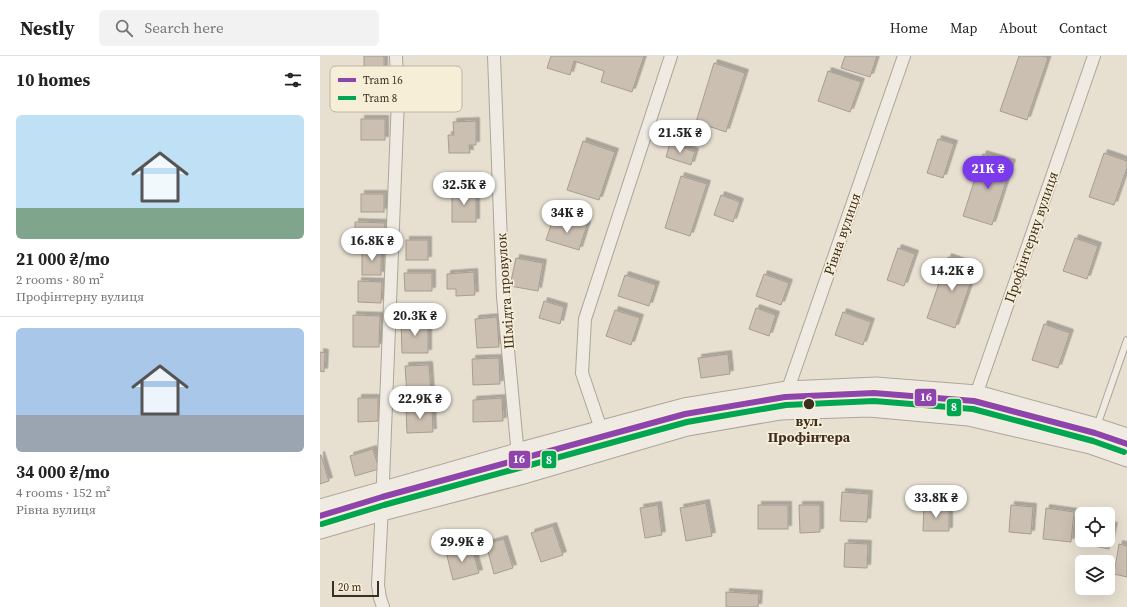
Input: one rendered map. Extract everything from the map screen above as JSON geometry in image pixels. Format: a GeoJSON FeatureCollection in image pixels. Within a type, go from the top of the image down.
{"type":"FeatureCollection","features":[{"type":"Feature","properties":{"kind":"street"},"geometry":{"type":"LineString","coordinates":[[396,56],[396,66]]}},
{"type":"Feature","properties":{"kind":"street","name":"Шмідта провулок"},"geometry":{"type":"LineString","coordinates":[[494,56],[503,297],[520,477]]}},
{"type":"Feature","properties":{"kind":"street"},"geometry":{"type":"LineString","coordinates":[[608,451],[582,373],[585,319],[671,56]]}},
{"type":"Feature","properties":{"kind":"street","name":"Рівна вулиця"},"geometry":{"type":"LineString","coordinates":[[780,412],[904,56]]}},
{"type":"Feature","properties":{"kind":"street","name":"Профінтерну вулиця"},"geometry":{"type":"LineString","coordinates":[[968,418],[1094,56]]}},
{"type":"Feature","properties":{"kind":"street"},"geometry":{"type":"LineString","coordinates":[[383,607],[378,586],[398,112]]}},
{"type":"Feature","properties":{"kind":"street"},"geometry":{"type":"LineString","coordinates":[[320,507],[684,406],[788,389],[876,385],[977,393],[1097,426],[1127,436]]}},
{"type":"Feature","properties":{"kind":"street"},"geometry":{"type":"LineString","coordinates":[[320,531],[382,513],[520,477],[687,428],[780,412],[869,409],[968,418],[1090,446],[1127,459]]}},
{"type":"Feature","properties":{"kind":"lane"},"geometry":{"type":"LineString","coordinates":[[1090,446],[1127,340]]}},
{"type":"Feature","properties":{"kind":"building"},"geometry":{"type":"Polygon","coordinates":[[[364,56],[384,56],[384,66],[364,66],[364,56]]]}},
{"type":"Feature","properties":{"kind":"building"},"geometry":{"type":"Polygon","coordinates":[[[551,56],[644,56],[632,92],[601,82],[604,71],[574,61],[570,75],[547,68],[551,56]]]}},
{"type":"Feature","properties":{"kind":"building"},"geometry":{"type":"Polygon","coordinates":[[[845,56],[877,56],[870,77],[841,68],[845,56]]]}},
{"type":"Feature","properties":{"kind":"building"},"geometry":{"type":"Polygon","coordinates":[[[1019,56],[1042,56],[1048,58],[1027,120],[1000,111],[1019,56]]]}},
{"type":"Feature","properties":{"kind":"building"},"geometry":{"type":"Polygon","coordinates":[[[714,63],[745,73],[726,132],[696,122],[714,63]]]}},
{"type":"Feature","properties":{"kind":"building"},"geometry":{"type":"Polygon","coordinates":[[[828,71],[861,82],[850,112],[818,101],[828,71]]]}},
{"type":"Feature","properties":{"kind":"building"},"geometry":{"type":"Polygon","coordinates":[[[361,119],[385,119],[385,140],[361,140],[361,119]]]}},
{"type":"Feature","properties":{"kind":"building"},"geometry":{"type":"Polygon","coordinates":[[[476,121],[476,145],[469,145],[470,153],[449,153],[448,135],[454,135],[453,122],[476,121]]]}},
{"type":"Feature","properties":{"kind":"building"},"geometry":{"type":"Polygon","coordinates":[[[938,139],[954,144],[943,178],[927,173],[938,139]]]}},
{"type":"Feature","properties":{"kind":"building"},"geometry":{"type":"Polygon","coordinates":[[[583,141],[615,152],[599,200],[567,190],[583,141]]]}},
{"type":"Feature","properties":{"kind":"building"},"geometry":{"type":"Polygon","coordinates":[[[670,143],[695,152],[691,165],[666,157],[670,143]]]}},
{"type":"Feature","properties":{"kind":"building"},"geometry":{"type":"Polygon","coordinates":[[[1104,153],[1127,161],[1127,168],[1114,205],[1089,197],[1104,153]]]}},
{"type":"Feature","properties":{"kind":"building"},"geometry":{"type":"Polygon","coordinates":[[[983,154],[1012,163],[992,225],[963,216],[983,154]]]}},
{"type":"Feature","properties":{"kind":"building"},"geometry":{"type":"Polygon","coordinates":[[[681,176],[707,184],[690,236],[665,228],[681,176]]]}},
{"type":"Feature","properties":{"kind":"building"},"geometry":{"type":"Polygon","coordinates":[[[452,190],[476,190],[476,222],[452,222],[452,190]]]}},
{"type":"Feature","properties":{"kind":"building"},"geometry":{"type":"Polygon","coordinates":[[[361,194],[384,194],[384,212],[361,212],[361,194]]]}},
{"type":"Feature","properties":{"kind":"building"},"geometry":{"type":"Polygon","coordinates":[[[721,195],[740,202],[733,222],[714,215],[721,195]]]}},
{"type":"Feature","properties":{"kind":"building"},"geometry":{"type":"Polygon","coordinates":[[[563,218],[587,225],[579,250],[546,240],[552,222],[561,225],[563,218]]]}},
{"type":"Feature","properties":{"kind":"building"},"geometry":{"type":"Polygon","coordinates":[[[355,222],[385,223],[384,242],[355,241],[355,222]]]}},
{"type":"Feature","properties":{"kind":"building"},"geometry":{"type":"Polygon","coordinates":[[[1075,238],[1098,246],[1087,279],[1063,271],[1075,238]]]}},
{"type":"Feature","properties":{"kind":"building"},"geometry":{"type":"Polygon","coordinates":[[[406,240],[428,240],[428,260],[406,260],[406,240]]]}},
{"type":"Feature","properties":{"kind":"building"},"geometry":{"type":"Polygon","coordinates":[[[898,248],[915,254],[904,286],[887,280],[898,248]]]}},
{"type":"Feature","properties":{"kind":"building"},"geometry":{"type":"Polygon","coordinates":[[[362,250],[381,250],[381,275],[362,275],[362,250]]]}},
{"type":"Feature","properties":{"kind":"building"},"geometry":{"type":"Polygon","coordinates":[[[948,257],[976,267],[955,328],[927,318],[948,257]]]}},
{"type":"Feature","properties":{"kind":"building"},"geometry":{"type":"Polygon","coordinates":[[[516,258],[543,263],[538,291],[510,286],[516,258]]]}},
{"type":"Feature","properties":{"kind":"building"},"geometry":{"type":"Polygon","coordinates":[[[474,272],[475,295],[456,296],[456,289],[447,289],[447,274],[474,272]]]}},
{"type":"Feature","properties":{"kind":"building"},"geometry":{"type":"Polygon","coordinates":[[[404,273],[432,273],[432,291],[405,291],[404,273]]]}},
{"type":"Feature","properties":{"kind":"building"},"geometry":{"type":"Polygon","coordinates":[[[764,274],[789,283],[781,305],[756,296],[764,274]]]}},
{"type":"Feature","properties":{"kind":"building"},"geometry":{"type":"Polygon","coordinates":[[[625,275],[656,285],[649,306],[618,296],[625,275]]]}},
{"type":"Feature","properties":{"kind":"building"},"geometry":{"type":"Polygon","coordinates":[[[358,281],[382,282],[381,303],[358,302],[358,281]]]}},
{"type":"Feature","properties":{"kind":"building"},"geometry":{"type":"Polygon","coordinates":[[[544,301],[564,307],[560,324],[539,318],[544,301]]]}},
{"type":"Feature","properties":{"kind":"building"},"geometry":{"type":"Polygon","coordinates":[[[756,308],[776,315],[769,336],[749,329],[756,308]]]}},
{"type":"Feature","properties":{"kind":"building"},"geometry":{"type":"Polygon","coordinates":[[[615,310],[640,318],[631,345],[606,336],[615,310]]]}},
{"type":"Feature","properties":{"kind":"building"},"geometry":{"type":"Polygon","coordinates":[[[843,312],[871,322],[863,345],[835,335],[843,312]]]}},
{"type":"Feature","properties":{"kind":"building"},"geometry":{"type":"Polygon","coordinates":[[[353,315],[380,316],[379,347],[353,347],[353,315]]]}},
{"type":"Feature","properties":{"kind":"building"},"geometry":{"type":"Polygon","coordinates":[[[497,317],[499,347],[477,348],[475,319],[497,317]]]}},
{"type":"Feature","properties":{"kind":"building"},"geometry":{"type":"Polygon","coordinates":[[[401,321],[428,321],[428,353],[402,353],[401,321]]]}},
{"type":"Feature","properties":{"kind":"building"},"geometry":{"type":"Polygon","coordinates":[[[1044,324],[1070,333],[1058,368],[1032,360],[1044,324]]]}},
{"type":"Feature","properties":{"kind":"building"},"geometry":{"type":"Polygon","coordinates":[[[320,352],[325,353],[324,372],[320,371],[320,352]]]}},
{"type":"Feature","properties":{"kind":"building"},"geometry":{"type":"Polygon","coordinates":[[[728,354],[730,374],[701,378],[698,358],[728,354]]]}},
{"type":"Feature","properties":{"kind":"building"},"geometry":{"type":"Polygon","coordinates":[[[499,358],[500,384],[473,385],[472,359],[499,358]]]}},
{"type":"Feature","properties":{"kind":"building"},"geometry":{"type":"Polygon","coordinates":[[[429,365],[431,394],[407,395],[405,366],[429,365]]]}},
{"type":"Feature","properties":{"kind":"building"},"geometry":{"type":"Polygon","coordinates":[[[358,398],[378,398],[378,421],[358,422],[358,398]]]}},
{"type":"Feature","properties":{"kind":"building"},"geometry":{"type":"Polygon","coordinates":[[[502,398],[503,421],[473,422],[473,400],[502,398]]]}},
{"type":"Feature","properties":{"kind":"building"},"geometry":{"type":"Polygon","coordinates":[[[432,407],[433,432],[407,433],[406,408],[432,407]]]}},
{"type":"Feature","properties":{"kind":"building"},"geometry":{"type":"Polygon","coordinates":[[[373,449],[379,469],[355,476],[350,456],[373,449]]]}},
{"type":"Feature","properties":{"kind":"building"},"geometry":{"type":"Polygon","coordinates":[[[320,455],[329,481],[320,484],[320,455]]]}},
{"type":"Feature","properties":{"kind":"building"},"geometry":{"type":"Polygon","coordinates":[[[842,492],[869,494],[867,522],[840,521],[842,492]]]}},
{"type":"Feature","properties":{"kind":"building"},"geometry":{"type":"Polygon","coordinates":[[[706,503],[712,536],[686,541],[680,508],[706,503]]]}},
{"type":"Feature","properties":{"kind":"building"},"geometry":{"type":"Polygon","coordinates":[[[658,505],[662,535],[645,538],[640,508],[658,505]]]}},
{"type":"Feature","properties":{"kind":"building"},"geometry":{"type":"Polygon","coordinates":[[[758,505],[788,505],[788,529],[758,529],[758,505]]]}},
{"type":"Feature","properties":{"kind":"building"},"geometry":{"type":"Polygon","coordinates":[[[799,505],[820,505],[820,532],[800,533],[799,505]]]}},
{"type":"Feature","properties":{"kind":"building"},"geometry":{"type":"Polygon","coordinates":[[[1011,505],[1033,507],[1031,534],[1009,532],[1011,505]]]}},
{"type":"Feature","properties":{"kind":"building"},"geometry":{"type":"Polygon","coordinates":[[[924,506],[949,506],[949,531],[923,531],[924,506]]]}},
{"type":"Feature","properties":{"kind":"building"},"geometry":{"type":"Polygon","coordinates":[[[1046,508],[1074,512],[1071,542],[1043,539],[1046,508]]]}},
{"type":"Feature","properties":{"kind":"building"},"geometry":{"type":"Polygon","coordinates":[[[553,526],[563,555],[541,562],[531,533],[553,526]]]}},
{"type":"Feature","properties":{"kind":"building"},"geometry":{"type":"Polygon","coordinates":[[[504,539],[513,568],[494,574],[486,544],[504,539]]]}},
{"type":"Feature","properties":{"kind":"building"},"geometry":{"type":"Polygon","coordinates":[[[845,543],[868,544],[867,568],[844,567],[845,543]]]}},
{"type":"Feature","properties":{"kind":"building"},"geometry":{"type":"Polygon","coordinates":[[[1119,544],[1127,546],[1127,577],[1115,574],[1119,544]]]}},
{"type":"Feature","properties":{"kind":"building"},"geometry":{"type":"Polygon","coordinates":[[[471,545],[479,573],[453,580],[446,552],[471,545]]]}},
{"type":"Feature","properties":{"kind":"building"},"geometry":{"type":"Polygon","coordinates":[[[1099,547],[1109,547],[1109,549],[1099,547]]]}},
{"type":"Feature","properties":{"kind":"building"},"geometry":{"type":"Polygon","coordinates":[[[726,592],[759,594],[758,607],[726,607],[726,592]]]}},
{"type":"Feature","properties":{"kind":"tram line","name":"16"},"geometry":{"type":"LineString","coordinates":[[320,516],[382,497],[685,414],[785,397],[874,393],[974,401],[1095,433],[1127,444]]}},
{"type":"Feature","properties":{"kind":"tram line","name":"8"},"geometry":{"type":"LineString","coordinates":[[322,524],[384,505],[687,422],[786,405],[874,401],[973,409],[1093,441],[1124,452]]}},
{"type":"Feature","properties":{"kind":"place","name":"вул. Профінтера"},"geometry":{"type":"Point","coordinates":[809,404]}}]}
